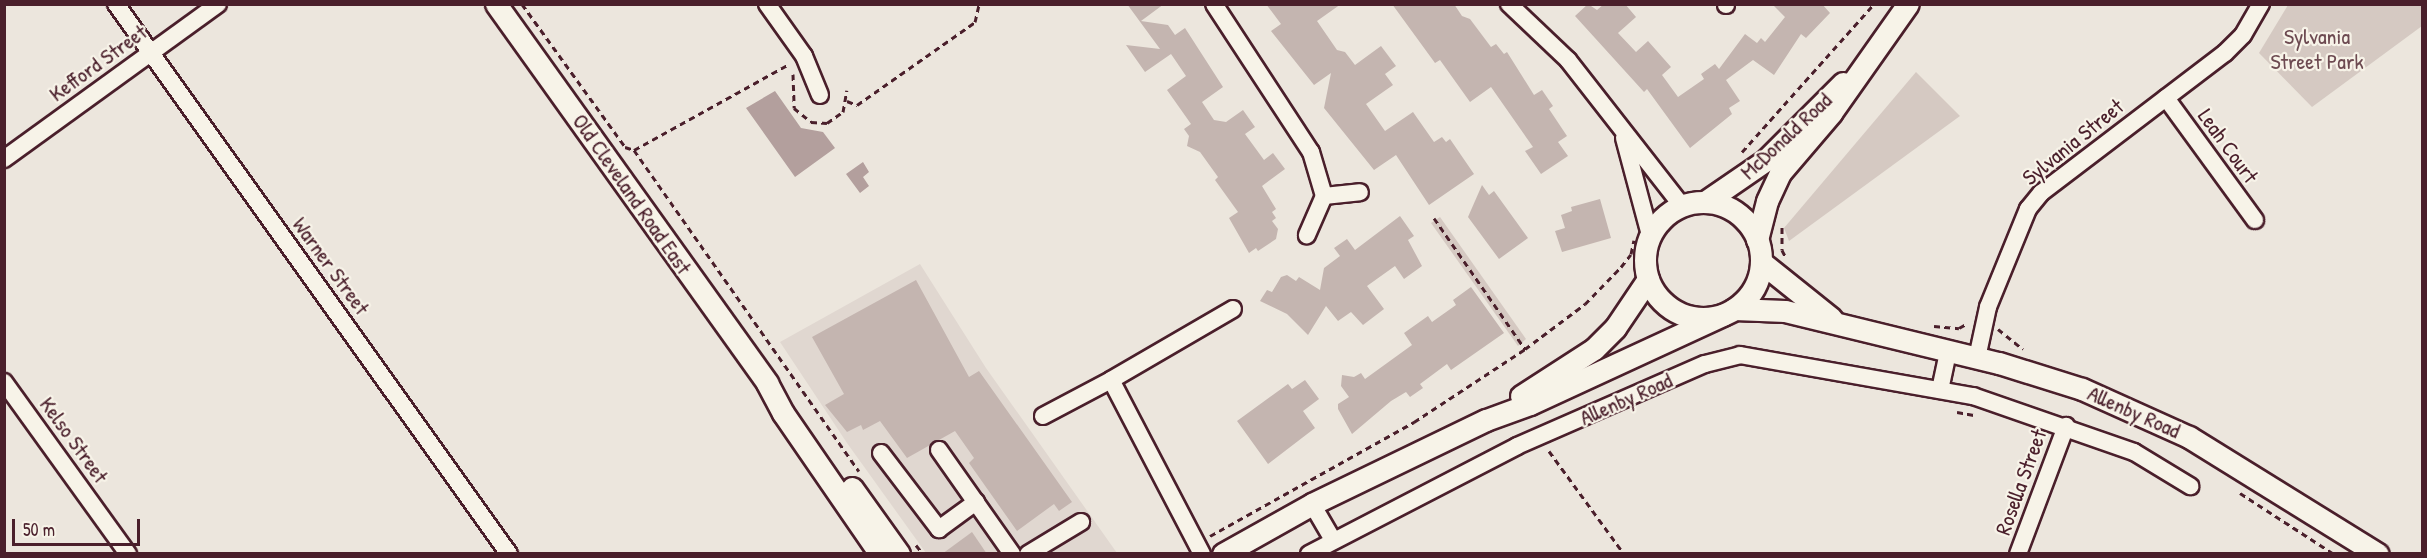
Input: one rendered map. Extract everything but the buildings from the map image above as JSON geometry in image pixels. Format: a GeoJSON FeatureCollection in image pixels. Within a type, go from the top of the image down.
{"type":"FeatureCollection","features":[{"type":"Feature","properties":{"kind":"main road","name":"Old Cleveland Road East"},"geometry":{"type":"LineString","coordinates":[[496,4],[767,383],[783,413],[880,554]]}},
{"type":"Feature","properties":{"kind":"main road","name":"McDonald Road"},"geometry":{"type":"LineString","coordinates":[[1757,240],[1767,201],[1780,173],[1831,114],[1908,4]]}},
{"type":"Feature","properties":{"kind":"main road","name":"McDonald Road"},"geometry":{"type":"LineString","coordinates":[[1705,202],[1766,160],[1818,104],[1863,66]]}},
{"type":"Feature","properties":{"kind":"main road"},"geometry":{"type":"LineString","coordinates":[[1705,202],[1737,213],[1757,240],[1761,262],[1748,296],[1728,312],[1705,318],[1670,308],[1648,279],[1646,250],[1642,235],[1683,206],[1705,202]]}},
{"type":"Feature","properties":{"kind":"main road","name":"Allenby Road"},"geometry":{"type":"LineString","coordinates":[[1761,262],[1814,308],[1845,327]]}},
{"type":"Feature","properties":{"kind":"main road","name":"Allenby Road"},"geometry":{"type":"LineString","coordinates":[[1486,420],[1594,349],[1615,328],[1648,279]]}},
{"type":"Feature","properties":{"kind":"main road","name":"Allenby Road"},"geometry":{"type":"LineString","coordinates":[[1223,554],[1312,504],[1486,420],[1530,404],[1728,312],[1785,311],[2033,372],[2151,418],[2224,458],[2378,554]]}},
{"type":"Feature","properties":{"kind":"main road","name":"Old Cleveland Road East"},"geometry":{"type":"LineString","coordinates":[[767,383],[792,407],[906,547]]}},
{"type":"Feature","properties":{"kind":"main road","name":"Allenby Road"},"geometry":{"type":"LineString","coordinates":[[2304,509],[2359,554]]}},
{"type":"Feature","properties":{"kind":"street","name":"Warner Street"},"geometry":{"type":"LineString","coordinates":[[116,4],[509,554]]}},
{"type":"Feature","properties":{"kind":"street","name":"Kefford Street"},"geometry":{"type":"LineString","coordinates":[[4,159],[218,4]]}},
{"type":"Feature","properties":{"kind":"street"},"geometry":{"type":"LineString","coordinates":[[767,4],[804,56],[820,95]]}},
{"type":"Feature","properties":{"kind":"street"},"geometry":{"type":"LineString","coordinates":[[1214,4],[1311,152],[1324,196],[1307,234]]}},
{"type":"Feature","properties":{"kind":"street"},"geometry":{"type":"LineString","coordinates":[[1509,4],[1568,60],[1683,206]]}},
{"type":"Feature","properties":{"kind":"street","name":"Sylvania Street"},"geometry":{"type":"LineString","coordinates":[[1977,358],[1988,307],[2028,209],[2041,193],[2225,53],[2243,35],[2261,4]]}},
{"type":"Feature","properties":{"kind":"street","name":"Leah Court"},"geometry":{"type":"LineString","coordinates":[[2166,98],[2254,220]]}},
{"type":"Feature","properties":{"kind":"street"},"geometry":{"type":"LineString","coordinates":[[1619,124],[1642,235]]}},
{"type":"Feature","properties":{"kind":"street"},"geometry":{"type":"LineString","coordinates":[[1324,196],[1360,192]]}},
{"type":"Feature","properties":{"kind":"street"},"geometry":{"type":"LineString","coordinates":[[1043,416],[1111,380],[1233,309]]}},
{"type":"Feature","properties":{"kind":"street"},"geometry":{"type":"LineString","coordinates":[[1940,390],[1948,351]]}},
{"type":"Feature","properties":{"kind":"street","name":"Allenby Road"},"geometry":{"type":"LineString","coordinates":[[1309,554],[1517,446],[1705,364],[1740,355],[1973,396],[2066,426],[2134,452],[2190,486]]}},
{"type":"Feature","properties":{"kind":"street"},"geometry":{"type":"LineString","coordinates":[[1111,380],[1199,549]]}},
{"type":"Feature","properties":{"kind":"street","name":"Kelso Street"},"geometry":{"type":"LineString","coordinates":[[4,382],[128,554]]}},
{"type":"Feature","properties":{"kind":"street","name":"Rosella Street"},"geometry":{"type":"LineString","coordinates":[[2018,554],[2066,426]]}},
{"type":"Feature","properties":{"kind":"street"},"geometry":{"type":"LineString","coordinates":[[939,450],[1012,554]]}},
{"type":"Feature","properties":{"kind":"street"},"geometry":{"type":"LineString","coordinates":[[881,453],[939,529],[975,502]]}},
{"type":"Feature","properties":{"kind":"street"},"geometry":{"type":"LineString","coordinates":[[1312,504],[1333,540]]}},
{"type":"Feature","properties":{"kind":"street"},"geometry":{"type":"LineString","coordinates":[[1028,554],[1081,522]]}},
{"type":"Feature","properties":{"kind":"path"},"geometry":{"type":"LineString","coordinates":[[522,4],[625,147],[634,150],[865,478]]}},
{"type":"Feature","properties":{"kind":"path"},"geometry":{"type":"LineString","coordinates":[[847,101],[857,105],[975,22],[979,4]]}},
{"type":"Feature","properties":{"kind":"path"},"geometry":{"type":"LineString","coordinates":[[1737,158],[1874,4]]}},
{"type":"Feature","properties":{"kind":"path"},"geometry":{"type":"LineString","coordinates":[[634,150],[790,63],[791,98],[801,117],[811,122],[827,123],[843,111],[847,101],[847,90]]}},
{"type":"Feature","properties":{"kind":"path"},"geometry":{"type":"LineString","coordinates":[[1434,218],[1525,349]]}},
{"type":"Feature","properties":{"kind":"path"},"geometry":{"type":"LineString","coordinates":[[1782,222],[1782,250],[1792,267]]}},
{"type":"Feature","properties":{"kind":"path"},"geometry":{"type":"LineString","coordinates":[[1199,549],[1414,422],[1525,349],[1585,304],[1621,267],[1642,235]]}},
{"type":"Feature","properties":{"kind":"path"},"geometry":{"type":"LineString","coordinates":[[1928,326],[1959,328],[1970,323]]}},
{"type":"Feature","properties":{"kind":"path"},"geometry":{"type":"LineString","coordinates":[[1999,329],[2013,343],[2030,352]]}},
{"type":"Feature","properties":{"kind":"path"},"geometry":{"type":"LineString","coordinates":[[1950,410],[1984,417]]}},
{"type":"Feature","properties":{"kind":"path"},"geometry":{"type":"LineString","coordinates":[[1539,453],[1559,444]]}},
{"type":"Feature","properties":{"kind":"path"},"geometry":{"type":"LineString","coordinates":[[1548,449],[1624,554]]}},
{"type":"Feature","properties":{"kind":"path"},"geometry":{"type":"LineString","coordinates":[[2237,491],[2334,554]]}},
{"type":"Feature","properties":{"kind":"path"},"geometry":{"type":"LineString","coordinates":[[906,547],[923,554]]}},
{"type":"Feature","properties":{"kind":"shaded area"},"geometry":{"type":"Polygon","coordinates":[[[775,91],[801,128],[823,132],[835,148],[795,177],[746,108],[775,91]]]}},
{"type":"Feature","properties":{"kind":"shaded area"},"geometry":{"type":"Polygon","coordinates":[[[863,162],[869,172],[863,177],[869,186],[860,193],[846,174],[863,162]]]}},
{"type":"Feature","properties":{"kind":"shaded area"},"geometry":{"type":"Polygon","coordinates":[[[920,264],[986,368],[1117,553],[926,553],[847,443],[780,342],[920,264]]]}},
{"type":"Feature","properties":{"kind":"green space","name":"Sylvania Street Park"},"geometry":{"type":"Polygon","coordinates":[[[2288,5],[2422,5],[2422,26],[2312,107],[2259,53],[2288,5]]]}},
{"type":"Feature","properties":{"kind":"green space"},"geometry":{"type":"Polygon","coordinates":[[[1916,72],[1960,116],[1789,241],[1784,228],[1916,72]]]}},
{"type":"Feature","properties":{"kind":"green space"},"geometry":{"type":"Polygon","coordinates":[[[1440,217],[1526,339],[1518,346],[1431,223],[1440,217]]]}}]}
